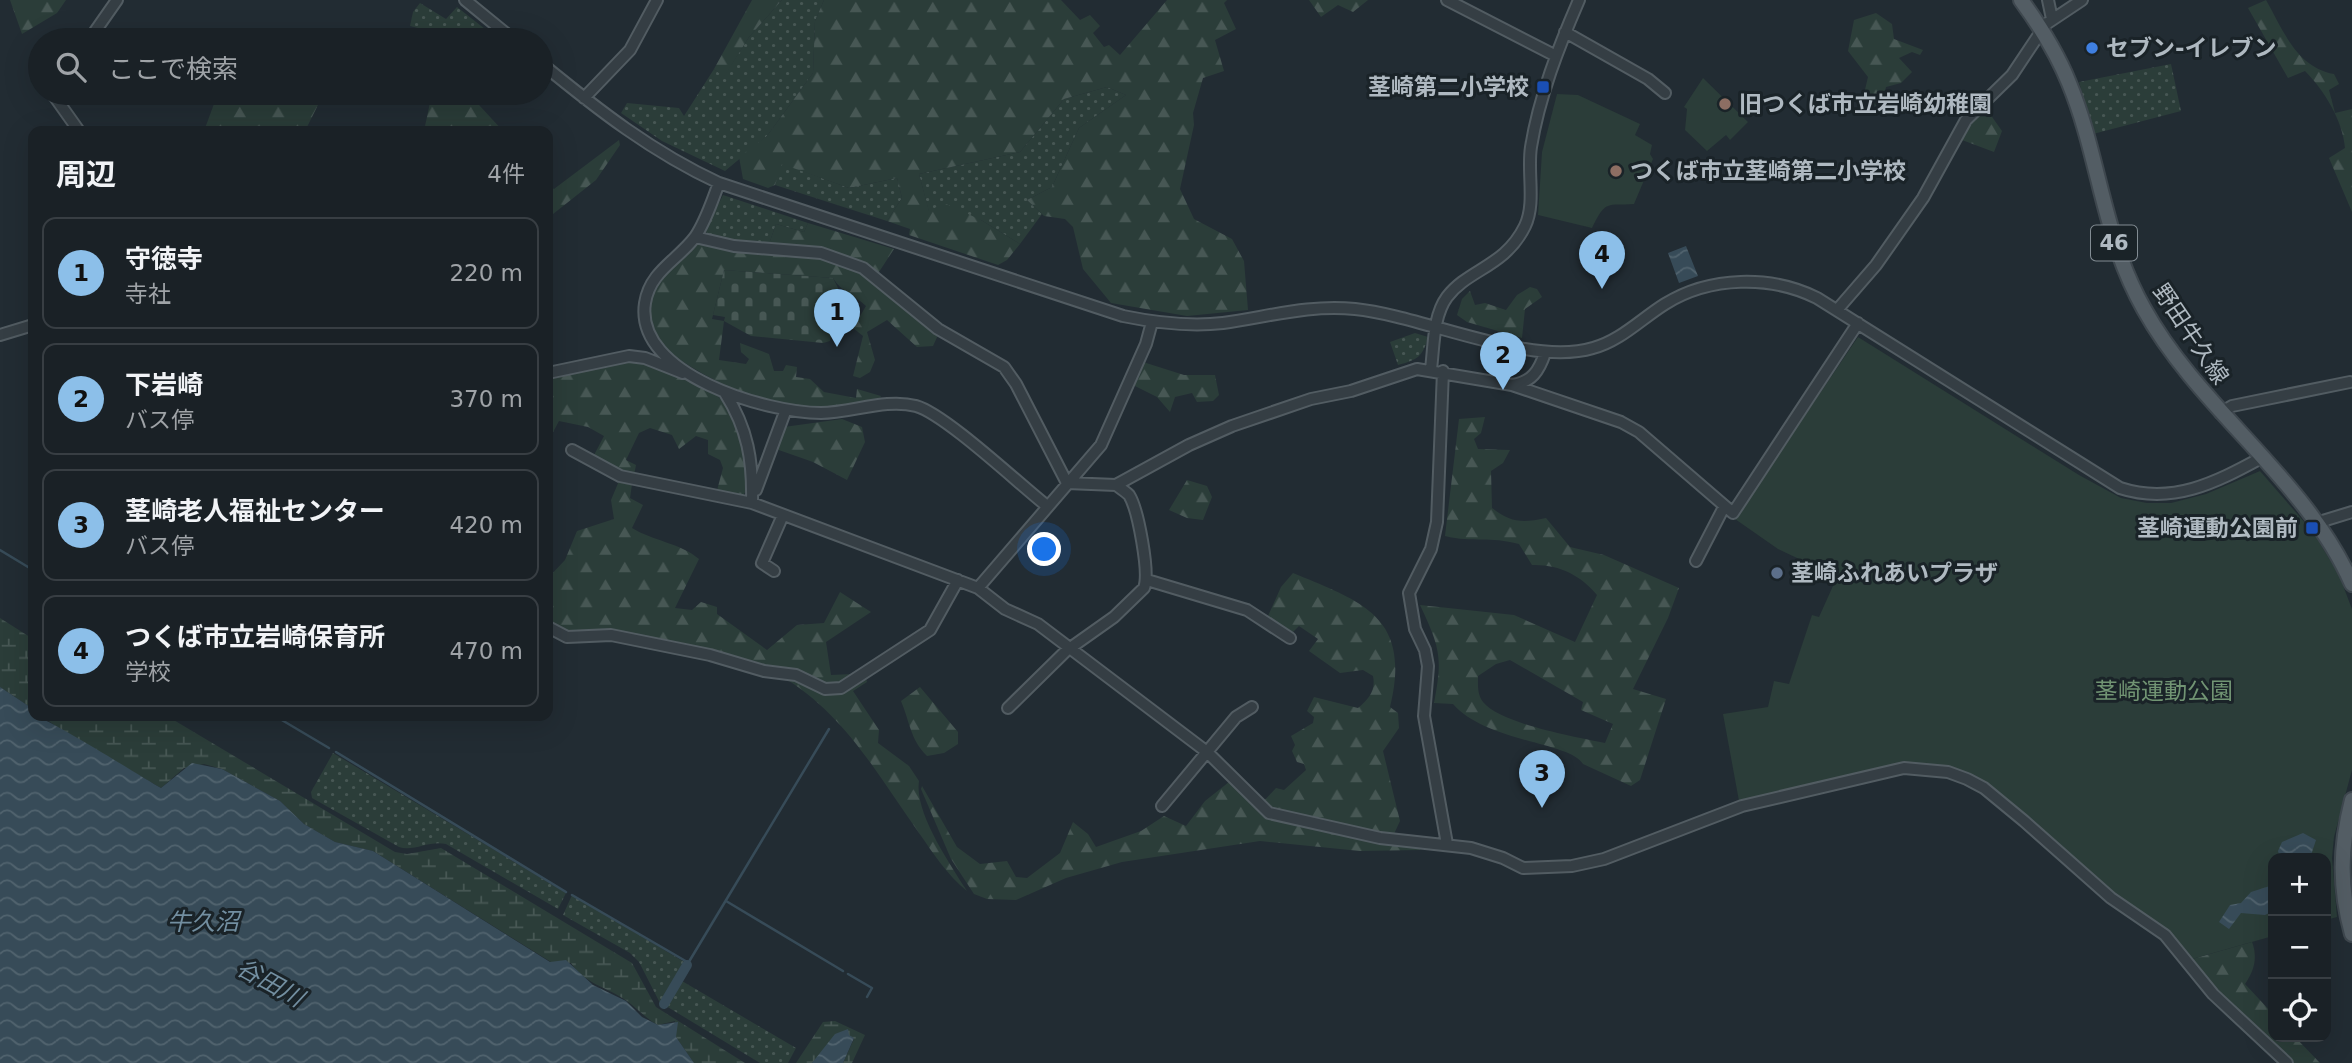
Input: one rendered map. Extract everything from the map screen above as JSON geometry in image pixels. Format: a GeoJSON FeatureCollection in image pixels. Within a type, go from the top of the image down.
{"type":"FeatureCollection","features":[{"type":"Feature","properties":{"kind":"main road","name":"野田牛久線"},"geometry":{"type":"LineString","coordinates":[[2021,0],[2047,24],[2069,83],[2105,216],[2133,289],[2175,360],[2316,523],[2340,558],[2352,584]]}},
{"type":"Feature","properties":{"kind":"main road"},"geometry":{"type":"LineString","coordinates":[[2352,800],[2341,861],[2352,934]]}},
{"type":"Feature","properties":{"kind":"street"},"geometry":{"type":"LineString","coordinates":[[97,28],[117,0]]}},
{"type":"Feature","properties":{"kind":"street"},"geometry":{"type":"LineString","coordinates":[[465,0],[499,28]]}},
{"type":"Feature","properties":{"kind":"street"},"geometry":{"type":"LineString","coordinates":[[584,98],[630,50],[657,0]]}},
{"type":"Feature","properties":{"kind":"street"},"geometry":{"type":"LineString","coordinates":[[1447,0],[1556,56]]}},
{"type":"Feature","properties":{"kind":"street"},"geometry":{"type":"LineString","coordinates":[[1431,369],[1436,326],[1449,295],[1504,254],[1526,223],[1532,144],[1556,56],[1579,0]]}},
{"type":"Feature","properties":{"kind":"street"},"geometry":{"type":"LineString","coordinates":[[2047,24],[2048,0]]}},
{"type":"Feature","properties":{"kind":"street"},"geometry":{"type":"LineString","coordinates":[[1837,310],[1876,265],[1917,208],[1966,120],[2012,75],[2047,24],[2082,0]]}},
{"type":"Feature","properties":{"kind":"street"},"geometry":{"type":"LineString","coordinates":[[1565,32],[1648,79],[1665,93]]}},
{"type":"Feature","properties":{"kind":"street"},"geometry":{"type":"LineString","coordinates":[[553,73],[661,154],[719,183],[1092,307],[1152,323],[1201,325],[1336,308],[1385,313],[1545,353],[1575,352],[1605,344],[1668,302],[1691,292],[1732,283],[1786,285],[1837,310],[2120,488],[2153,495],[2186,492],[2261,458]]}},
{"type":"Feature","properties":{"kind":"street"},"geometry":{"type":"LineString","coordinates":[[61,105],[75,126]]}},
{"type":"Feature","properties":{"kind":"street"},"geometry":{"type":"LineString","coordinates":[[701,381],[661,352],[647,332],[644,314],[647,293],[659,271],[695,237],[719,183]]}},
{"type":"Feature","properties":{"kind":"street"},"geometry":{"type":"LineString","coordinates":[[695,237],[734,246],[821,253],[863,268],[938,329],[1004,367],[1016,384],[1067,483]]}},
{"type":"Feature","properties":{"kind":"street"},"geometry":{"type":"LineString","coordinates":[[978,588],[1109,431],[1152,323]]}},
{"type":"Feature","properties":{"kind":"street"},"geometry":{"type":"LineString","coordinates":[[1067,483],[1116,485],[1189,445],[1273,411],[1364,387],[1417,369],[1431,369],[1512,385],[1630,427],[1733,513],[1858,323]]}},
{"type":"Feature","properties":{"kind":"street"},"geometry":{"type":"LineString","coordinates":[[0,335],[28,327]]}},
{"type":"Feature","properties":{"kind":"street"},"geometry":{"type":"LineString","coordinates":[[1512,385],[1536,374],[1545,353]]}},
{"type":"Feature","properties":{"kind":"street"},"geometry":{"type":"LineString","coordinates":[[553,372],[629,356],[645,358],[725,393],[785,412],[824,413],[885,406],[917,406],[942,420],[1046,506]]}},
{"type":"Feature","properties":{"kind":"street"},"geometry":{"type":"LineString","coordinates":[[1443,372],[1437,522],[1431,549],[1409,593],[1415,629],[1425,650],[1428,666],[1424,716],[1447,844]]}},
{"type":"Feature","properties":{"kind":"street"},"geometry":{"type":"LineString","coordinates":[[2220,413],[2232,406],[2350,382]]}},
{"type":"Feature","properties":{"kind":"street"},"geometry":{"type":"LineString","coordinates":[[725,393],[744,426],[748,440],[753,476],[752,503]]}},
{"type":"Feature","properties":{"kind":"street"},"geometry":{"type":"LineString","coordinates":[[752,503],[785,412]]}},
{"type":"Feature","properties":{"kind":"street"},"geometry":{"type":"LineString","coordinates":[[572,450],[620,476],[752,503],[978,588],[1005,609],[1038,624],[1206,752],[1261,808],[1278,817],[1380,838],[1447,844],[1487,852],[1523,868],[1572,866],[1670,836],[1742,806],[1904,768],[1948,772],[1984,788],[2101,890],[2165,935],[2213,994],[2287,1063]]}},
{"type":"Feature","properties":{"kind":"street"},"geometry":{"type":"LineString","coordinates":[[1008,708],[1070,649],[1136,598],[1147,580],[1135,512],[1129,495],[1116,485]]}},
{"type":"Feature","properties":{"kind":"street"},"geometry":{"type":"LineString","coordinates":[[1696,561],[1724,506]]}},
{"type":"Feature","properties":{"kind":"street"},"geometry":{"type":"LineString","coordinates":[[2316,523],[2352,512]]}},
{"type":"Feature","properties":{"kind":"street"},"geometry":{"type":"LineString","coordinates":[[774,571],[762,562],[783,515]]}},
{"type":"Feature","properties":{"kind":"street"},"geometry":{"type":"LineString","coordinates":[[553,629],[567,637],[611,635],[710,655],[764,671],[796,675],[825,689],[841,688],[930,630],[958,580]]}},
{"type":"Feature","properties":{"kind":"street"},"geometry":{"type":"LineString","coordinates":[[1147,580],[1247,610],[1290,638]]}},
{"type":"Feature","properties":{"kind":"street"},"geometry":{"type":"LineString","coordinates":[[1162,806],[1236,717],[1252,707]]}},
{"type":"Feature","properties":{"kind":"green space"},"geometry":{"type":"Polygon","coordinates":[[[10,0],[66,0],[57,13],[22,34],[10,0]]]}},
{"type":"Feature","properties":{"kind":"green space"},"geometry":{"type":"Polygon","coordinates":[[[752,0],[782,0],[749,37],[724,77],[714,69],[752,0]]]}},
{"type":"Feature","properties":{"kind":"green space"},"geometry":{"type":"Polygon","coordinates":[[[782,0],[824,0],[815,21],[813,73],[767,136],[725,171],[662,141],[621,113],[627,103],[679,108],[684,116],[714,69],[724,76],[749,37],[782,0]]]}},
{"type":"Feature","properties":{"kind":"green space"},"geometry":{"type":"Polygon","coordinates":[[[824,0],[1061,0],[1080,20],[1090,15],[1100,26],[1093,33],[1104,47],[1109,45],[1120,55],[1167,0],[1227,0],[1224,3],[1236,29],[1215,40],[1224,71],[1203,78],[1193,113],[1194,125],[1180,189],[1194,219],[1232,239],[1244,261],[1248,310],[1187,316],[1111,303],[1083,269],[1073,227],[1065,219],[1044,216],[1027,200],[1052,187],[1079,128],[1126,95],[1107,87],[1064,99],[1020,152],[919,174],[929,211],[944,203],[981,220],[1020,244],[1007,260],[998,265],[909,235],[910,229],[887,221],[902,198],[897,178],[849,188],[782,164],[775,185],[768,188],[743,179],[739,157],[767,136],[813,73],[815,21],[824,0]]]}},
{"type":"Feature","properties":{"kind":"green space"},"geometry":{"type":"Polygon","coordinates":[[[1309,0],[1368,0],[1353,12],[1338,5],[1321,17],[1309,0]]]}},
{"type":"Feature","properties":{"kind":"green space"},"geometry":{"type":"Polygon","coordinates":[[[2266,0],[2285,35],[2300,55],[2310,64],[2334,74],[2339,84],[2329,90],[2335,113],[2352,109],[2352,212],[2329,158],[2345,148],[2341,127],[2319,87],[2305,71],[2288,78],[2248,8],[2266,0]]]}},
{"type":"Feature","properties":{"kind":"green space"},"geometry":{"type":"Polygon","coordinates":[[[420,3],[446,19],[457,7],[484,28],[418,28],[410,26],[413,12],[420,3]]]}},
{"type":"Feature","properties":{"kind":"green space"},"geometry":{"type":"Polygon","coordinates":[[[1876,13],[1892,24],[1894,39],[1923,50],[1920,55],[1912,52],[1899,58],[1912,72],[1901,83],[1886,87],[1883,100],[1875,106],[1864,94],[1868,77],[1848,51],[1854,20],[1876,13]]]}},
{"type":"Feature","properties":{"kind":"green space"},"geometry":{"type":"Polygon","coordinates":[[[2171,64],[2181,111],[2093,134],[2079,82],[2171,64]]]}},
{"type":"Feature","properties":{"kind":"green space"},"geometry":{"type":"Polygon","coordinates":[[[1703,78],[1748,122],[1730,140],[1726,135],[1707,151],[1685,130],[1687,109],[1684,107],[1703,78]]]}},
{"type":"Feature","properties":{"kind":"green space"},"geometry":{"type":"Polygon","coordinates":[[[1107,87],[1126,95],[1079,128],[1052,187],[1027,200],[1042,214],[1020,244],[981,220],[929,212],[919,174],[1020,152],[1064,99],[1107,87]]]}},
{"type":"Feature","properties":{"kind":"green space"},"geometry":{"type":"Polygon","coordinates":[[[1557,94],[1578,95],[1640,124],[1635,135],[1652,145],[1650,154],[1653,159],[1634,204],[1604,208],[1592,228],[1538,215],[1542,152],[1557,94]]]}},
{"type":"Feature","properties":{"kind":"green space"},"geometry":{"type":"Polygon","coordinates":[[[214,105],[318,105],[308,126],[206,126],[214,105]]]}},
{"type":"Feature","properties":{"kind":"green space"},"geometry":{"type":"Polygon","coordinates":[[[429,105],[479,105],[498,126],[425,126],[429,105]]]}},
{"type":"Feature","properties":{"kind":"green space"},"geometry":{"type":"Polygon","coordinates":[[[1985,112],[1990,114],[2002,131],[1994,152],[1962,140],[1975,117],[1985,112]]]}},
{"type":"Feature","properties":{"kind":"green space"},"geometry":{"type":"Polygon","coordinates":[[[619,140],[620,145],[596,180],[553,214],[554,189],[619,140]]]}},
{"type":"Feature","properties":{"kind":"green space"},"geometry":{"type":"Polygon","coordinates":[[[781,163],[849,188],[897,178],[902,198],[887,221],[775,185],[781,163]]]}},
{"type":"Feature","properties":{"kind":"green space"},"geometry":{"type":"Polygon","coordinates":[[[723,195],[808,223],[804,232],[776,224],[769,244],[714,239],[705,231],[723,195]]]}},
{"type":"Feature","properties":{"kind":"green space"},"geometry":{"type":"Polygon","coordinates":[[[808,223],[894,249],[877,275],[841,254],[769,244],[776,224],[804,232],[808,223]]]}},
{"type":"Feature","properties":{"kind":"green space"},"geometry":{"type":"Polygon","coordinates":[[[696,242],[825,257],[860,271],[938,335],[933,346],[917,347],[887,320],[867,332],[875,360],[870,372],[860,378],[853,376],[863,336],[853,328],[866,306],[840,287],[833,278],[724,270],[712,319],[724,321],[719,360],[746,364],[749,359],[741,352],[740,343],[769,354],[774,371],[783,371],[786,365],[797,367],[796,377],[810,379],[824,392],[856,398],[857,389],[881,396],[878,403],[821,410],[787,408],[757,399],[683,362],[659,342],[653,329],[650,314],[652,291],[659,279],[696,242]]]}},
{"type":"Feature","properties":{"kind":"green space"},"geometry":{"type":"Polygon","coordinates":[[[724,270],[833,278],[838,288],[830,341],[823,343],[751,336],[724,321],[725,317],[713,315],[724,270]]]}},
{"type":"Feature","properties":{"kind":"green space"},"geometry":{"type":"Polygon","coordinates":[[[1530,287],[1537,289],[1542,297],[1525,309],[1522,338],[1467,322],[1457,315],[1462,299],[1470,291],[1475,305],[1485,303],[1506,310],[1517,295],[1530,287]]]}},
{"type":"Feature","properties":{"kind":"green space"},"geometry":{"type":"Polygon","coordinates":[[[1415,333],[1428,337],[1424,349],[1415,359],[1398,365],[1390,342],[1415,333]]]}},
{"type":"Feature","properties":{"kind":"green space","name":"茎崎運動公園"},"geometry":{"type":"Polygon","coordinates":[[[1858,337],[2079,475],[2121,498],[2147,503],[2171,503],[2206,494],[2260,471],[2313,532],[2339,575],[2352,609],[2352,770],[2334,837],[2332,858],[2337,917],[2331,919],[2331,853],[2268,853],[2268,937],[2192,959],[2173,937],[2110,894],[1987,786],[1932,766],[1739,801],[1723,714],[1768,707],[1774,681],[1789,684],[1812,615],[1819,617],[1837,577],[1778,549],[1735,519],[1858,337]]]}},
{"type":"Feature","properties":{"kind":"green space"},"geometry":{"type":"Polygon","coordinates":[[[628,361],[660,367],[693,380],[721,399],[740,426],[750,485],[742,497],[716,494],[723,468],[720,460],[708,454],[708,440],[696,436],[679,449],[672,435],[650,428],[639,433],[626,460],[636,465],[634,475],[621,473],[593,457],[604,436],[588,427],[559,421],[553,432],[553,376],[628,361]]]}},
{"type":"Feature","properties":{"kind":"green space"},"geometry":{"type":"Polygon","coordinates":[[[1143,362],[1184,375],[1215,375],[1219,395],[1213,401],[1197,402],[1192,393],[1175,397],[1170,412],[1157,397],[1133,385],[1143,362]]]}},
{"type":"Feature","properties":{"kind":"green space"},"geometry":{"type":"Polygon","coordinates":[[[1485,417],[1481,433],[1474,439],[1478,449],[1510,450],[1503,463],[1491,471],[1492,508],[1505,517],[1518,520],[1546,518],[1570,547],[1604,555],[1679,588],[1668,618],[1633,689],[1666,699],[1640,780],[1631,786],[1562,751],[1485,726],[1468,717],[1453,704],[1434,703],[1438,653],[1420,605],[1514,615],[1575,642],[1597,595],[1584,582],[1568,572],[1551,566],[1532,565],[1519,544],[1445,536],[1459,419],[1485,417]],[[1510,660],[1496,664],[1478,676],[1480,696],[1492,710],[1522,723],[1605,743],[1613,724],[1581,710],[1583,702],[1510,660]]]}},
{"type":"Feature","properties":{"kind":"green space"},"geometry":{"type":"Polygon","coordinates":[[[842,419],[862,427],[865,442],[847,480],[813,462],[776,449],[784,427],[842,419]]]}},
{"type":"Feature","properties":{"kind":"green space"},"geometry":{"type":"Polygon","coordinates":[[[1187,480],[1207,486],[1212,497],[1203,520],[1187,518],[1169,510],[1187,480]]]}},
{"type":"Feature","properties":{"kind":"green space"},"geometry":{"type":"Polygon","coordinates":[[[619,481],[632,484],[630,498],[643,505],[632,528],[683,549],[699,559],[675,608],[692,610],[701,602],[717,607],[717,614],[767,650],[797,625],[824,623],[840,592],[871,612],[826,642],[831,675],[853,674],[848,680],[832,686],[710,651],[566,634],[553,625],[553,573],[565,560],[577,531],[614,519],[611,500],[619,481]]]}},
{"type":"Feature","properties":{"kind":"green space"},"geometry":{"type":"Polygon","coordinates":[[[1293,573],[1360,604],[1376,617],[1387,633],[1394,652],[1395,677],[1390,707],[1398,713],[1399,728],[1383,751],[1400,821],[1393,836],[1275,812],[1262,803],[1276,788],[1284,790],[1306,770],[1304,764],[1297,762],[1292,751],[1295,745],[1291,736],[1313,723],[1314,717],[1307,711],[1314,697],[1358,708],[1368,698],[1373,686],[1373,676],[1363,670],[1340,673],[1309,651],[1318,639],[1299,626],[1293,632],[1268,616],[1281,587],[1293,573]]]}},
{"type":"Feature","properties":{"kind":"green space"},"geometry":{"type":"Polygon","coordinates":[[[0,618],[28,636],[28,706],[0,687],[0,618]]]}},
{"type":"Feature","properties":{"kind":"green space"},"geometry":{"type":"Polygon","coordinates":[[[779,675],[794,677],[821,690],[865,675],[867,682],[853,691],[879,730],[878,743],[909,766],[919,781],[919,794],[928,822],[943,853],[967,891],[941,864],[841,726],[802,690],[779,675]]]}},
{"type":"Feature","properties":{"kind":"green space"},"geometry":{"type":"Polygon","coordinates":[[[920,687],[958,732],[958,744],[944,753],[927,756],[911,730],[901,701],[920,687]]]}},
{"type":"Feature","properties":{"kind":"green space"},"geometry":{"type":"Polygon","coordinates":[[[49,721],[175,721],[395,852],[407,854],[441,848],[632,963],[656,1007],[745,1063],[694,1063],[676,1037],[675,1021],[658,1025],[627,1001],[590,981],[571,963],[551,962],[373,851],[335,842],[304,824],[280,801],[222,769],[204,764],[184,768],[161,788],[49,721]]]}},
{"type":"Feature","properties":{"kind":"green space"},"geometry":{"type":"Polygon","coordinates":[[[333,753],[566,893],[558,909],[446,844],[399,847],[312,798],[311,792],[333,753]]]}},
{"type":"Feature","properties":{"kind":"green space"},"geometry":{"type":"Polygon","coordinates":[[[1229,782],[1266,817],[1336,833],[1422,846],[1420,850],[1360,851],[1260,841],[1122,862],[1066,878],[1016,900],[987,899],[974,894],[951,859],[921,789],[922,786],[957,847],[980,864],[1007,861],[1016,877],[1027,878],[1060,853],[1073,822],[1088,834],[1096,847],[1141,831],[1164,816],[1186,826],[1205,801],[1229,782]]]}},
{"type":"Feature","properties":{"kind":"green space"},"geometry":{"type":"Polygon","coordinates":[[[572,895],[686,963],[661,1005],[639,962],[630,953],[563,915],[572,895]]]}},
{"type":"Feature","properties":{"kind":"green space"},"geometry":{"type":"Polygon","coordinates":[[[2252,942],[2254,964],[2245,984],[2268,1009],[2268,1040],[2218,994],[2192,959],[2252,942]]]}},
{"type":"Feature","properties":{"kind":"green space"},"geometry":{"type":"Polygon","coordinates":[[[682,981],[796,1048],[788,1063],[760,1063],[666,1006],[682,981]]]}},
{"type":"Feature","properties":{"kind":"green space"},"geometry":{"type":"Polygon","coordinates":[[[835,1021],[865,1035],[852,1063],[843,1063],[854,1039],[844,1033],[812,1063],[796,1063],[823,1022],[835,1021]]]}},
{"type":"Feature","properties":{"kind":"green space"},"geometry":{"type":"Polygon","coordinates":[[[2270,1042],[2300,1042],[2320,1063],[2293,1063],[2270,1042]]]}},
{"type":"Feature","properties":{"kind":"water"},"geometry":{"type":"Polygon","coordinates":[[[1686,246],[1698,276],[1679,283],[1668,253],[1686,246]]]}},
{"type":"Feature","properties":{"kind":"water","name":"牛久沼"},"geometry":{"type":"Polygon","coordinates":[[[0,687],[28,706],[28,721],[45,721],[161,788],[192,763],[222,769],[280,801],[304,824],[335,842],[373,851],[550,962],[566,960],[593,985],[626,1001],[642,1017],[658,1025],[678,1022],[676,1037],[694,1063],[0,1063],[0,687]]]}},
{"type":"Feature","properties":{"kind":"water"},"geometry":{"type":"Polygon","coordinates":[[[2303,833],[2316,840],[2312,853],[2279,853],[2282,842],[2303,833]]]}},
{"type":"Feature","properties":{"kind":"water"},"geometry":{"type":"Polygon","coordinates":[[[2268,887],[2268,914],[2241,913],[2229,929],[2219,922],[2230,905],[2241,903],[2251,892],[2268,887]]]}},
{"type":"Feature","properties":{"kind":"water"},"geometry":{"type":"Polygon","coordinates":[[[848,1029],[849,1035],[854,1038],[843,1063],[812,1063],[835,1034],[848,1029]]]}},
{"type":"Feature","properties":{"kind":"waterway"},"geometry":{"type":"LineString","coordinates":[[0,550],[28,567]]}},
{"type":"Feature","properties":{"kind":"waterway"},"geometry":{"type":"LineString","coordinates":[[283,721],[329,748]]}},
{"type":"Feature","properties":{"kind":"waterway"},"geometry":{"type":"LineString","coordinates":[[687,965],[829,729]]}},
{"type":"Feature","properties":{"kind":"waterway"},"geometry":{"type":"LineString","coordinates":[[336,752],[566,892]]}},
{"type":"Feature","properties":{"kind":"waterway"},"geometry":{"type":"LineString","coordinates":[[572,895],[689,963]]}},
{"type":"Feature","properties":{"kind":"waterway"},"geometry":{"type":"LineString","coordinates":[[726,901],[843,971]]}},
{"type":"Feature","properties":{"kind":"waterway"},"geometry":{"type":"LineString","coordinates":[[664,1004],[687,965]]}},
{"type":"Feature","properties":{"kind":"waterway"},"geometry":{"type":"LineString","coordinates":[[848,974],[872,988],[867,997]]}},
{"type":"Feature","properties":{"kind":"place","name":"セブン-イレブン"},"geometry":{"type":"Point","coordinates":[2092,48]}},
{"type":"Feature","properties":{"kind":"place","name":"茎崎第二小学校"},"geometry":{"type":"Point","coordinates":[1543,87]}},
{"type":"Feature","properties":{"kind":"place","name":"旧つくば市立岩崎幼稚園"},"geometry":{"type":"Point","coordinates":[1725,104]}},
{"type":"Feature","properties":{"kind":"place","name":"つくば市立茎崎第二小学校"},"geometry":{"type":"Point","coordinates":[1616,171]}},
{"type":"Feature","properties":{"kind":"place","name":"つくば市立岩崎保育所"},"geometry":{"type":"Point","coordinates":[1602,289]}},
{"type":"Feature","properties":{"kind":"place","name":"守徳寺"},"geometry":{"type":"Point","coordinates":[837,347]}},
{"type":"Feature","properties":{"kind":"place","name":"下岩崎"},"geometry":{"type":"Point","coordinates":[1503,390]}},
{"type":"Feature","properties":{"kind":"place","name":"茎崎運動公園前"},"geometry":{"type":"Point","coordinates":[2312,528]}},
{"type":"Feature","properties":{"kind":"place","name":"茎崎ふれあいプラザ"},"geometry":{"type":"Point","coordinates":[1777,573]}},
{"type":"Feature","properties":{"kind":"place","name":"茎崎老人福祉センター"},"geometry":{"type":"Point","coordinates":[1542,808]}},
{"type":"Feature","properties":{"kind":"water label","name":"谷田川"},"geometry":{"type":"Point","coordinates":[270,983]}}]}
